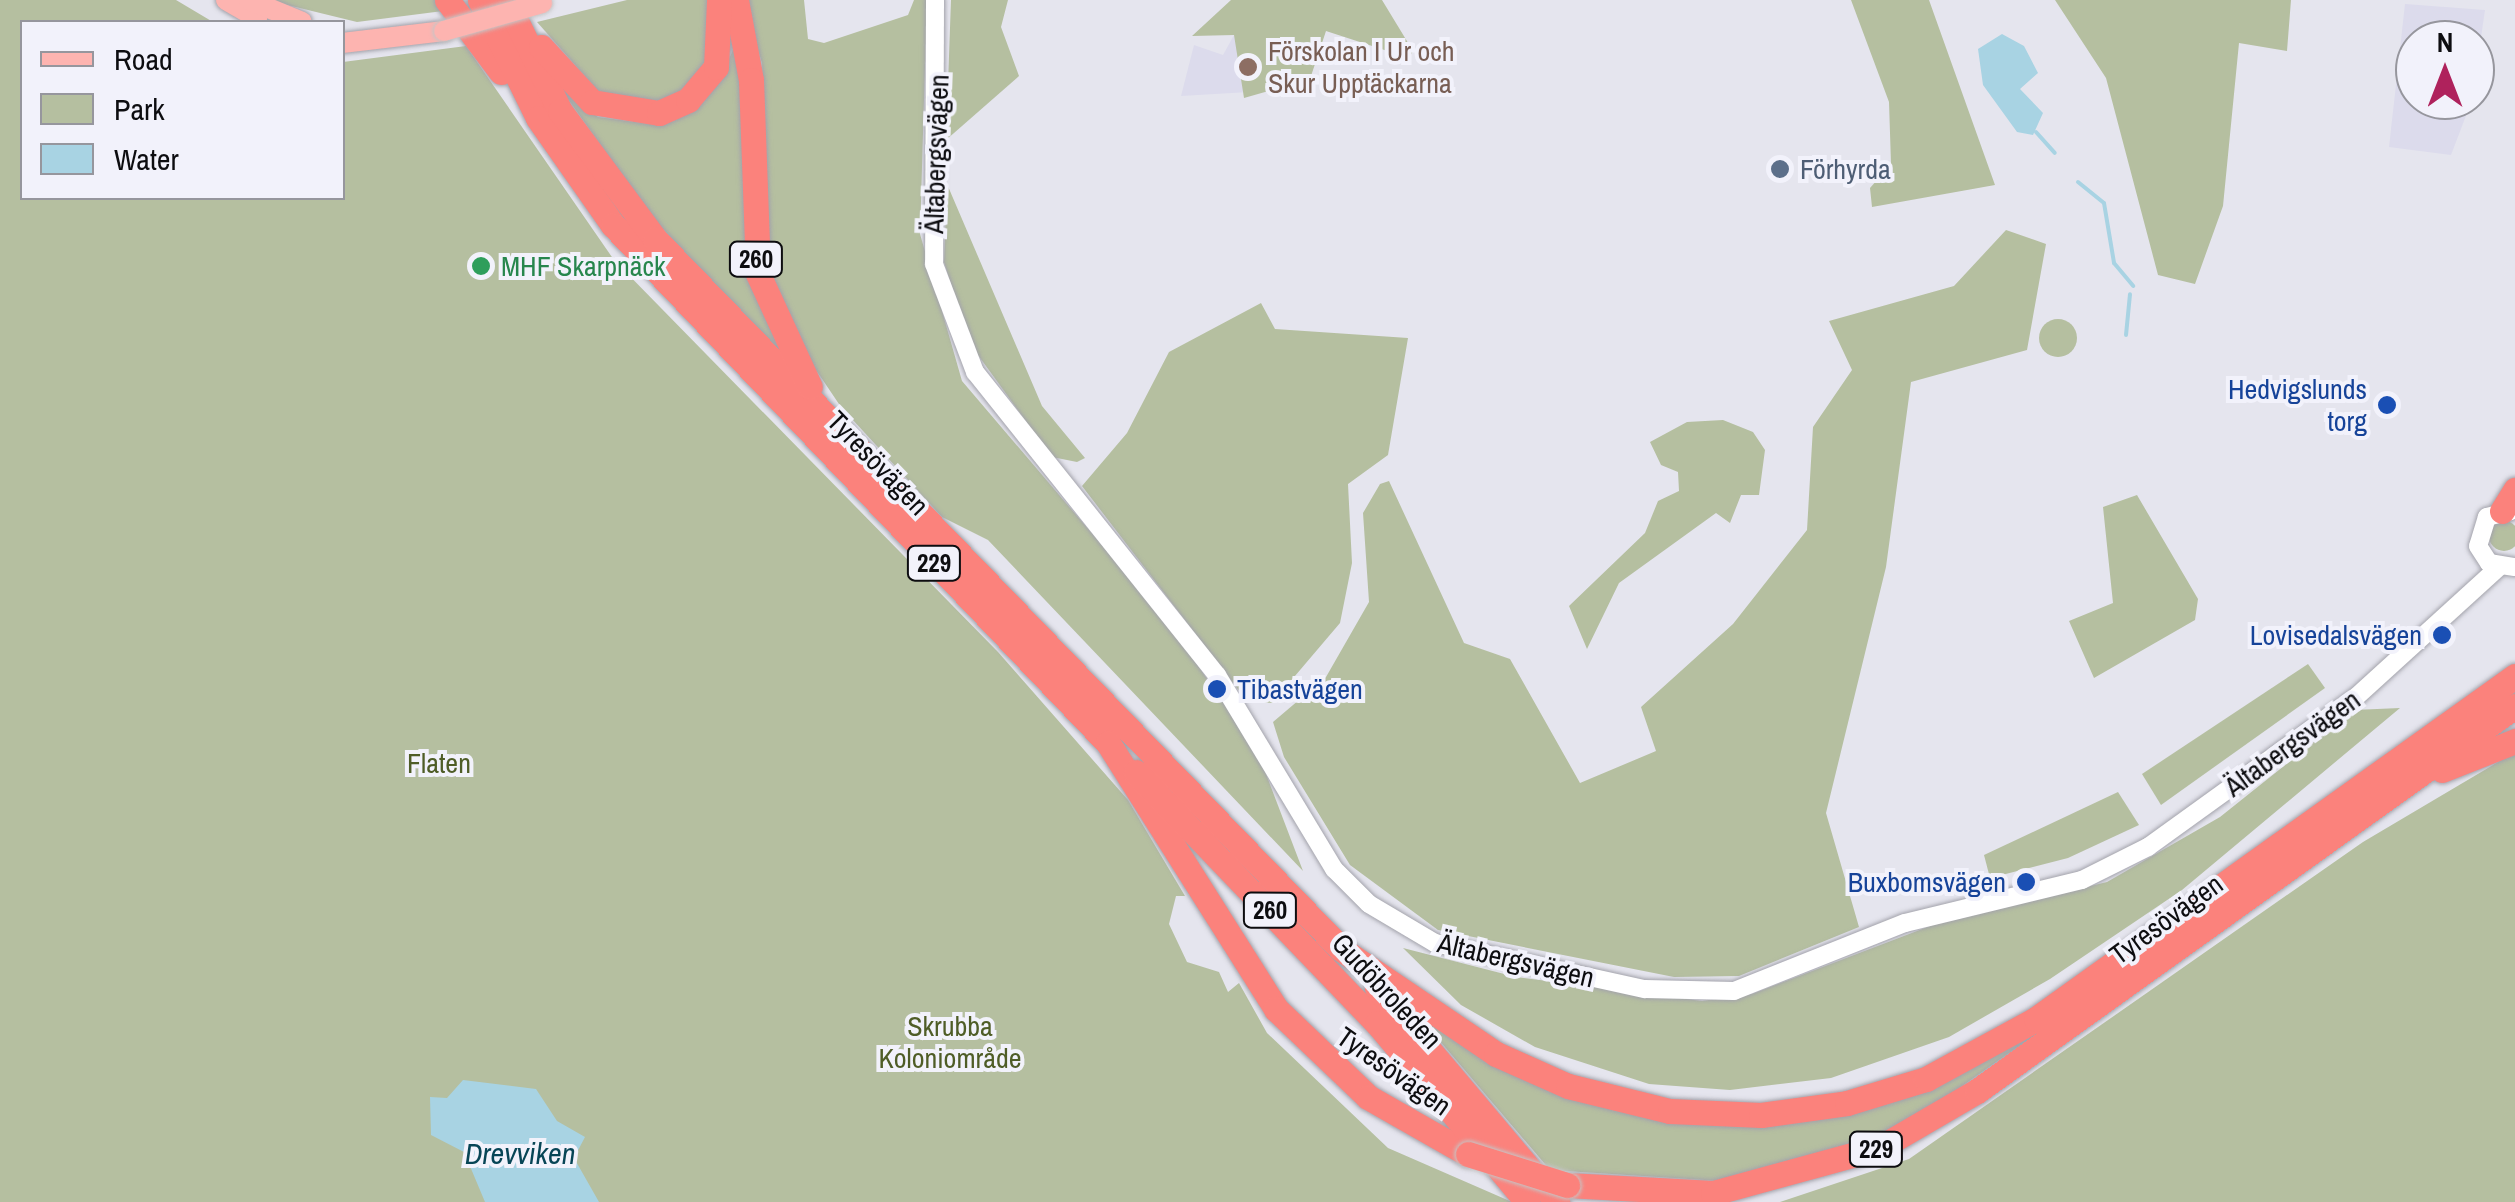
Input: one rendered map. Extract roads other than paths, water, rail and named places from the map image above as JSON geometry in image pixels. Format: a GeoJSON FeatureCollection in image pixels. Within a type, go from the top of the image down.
{"type":"FeatureCollection","features":[{"type":"Feature","properties":{"kind":"highway"},"geometry":{"type":"LineString","coordinates":[[448,0],[538,118]]}},
{"type":"Feature","properties":{"kind":"highway","name":"Tyresövägen"},"geometry":{"type":"LineString","coordinates":[[480,0],[538,118],[642,260],[1108,743],[1276,1009],[1368,1097],[1468,1154],[1562,1193],[1713,1193],[1881,1147],[1977,1091],[2515,706]]}},
{"type":"Feature","properties":{"kind":"highway"},"geometry":{"type":"LineString","coordinates":[[509,0],[578,92],[604,109],[646,115],[688,100],[710,78],[724,41],[719,0]]}},
{"type":"Feature","properties":{"kind":"highway","name":"Tyresövägen"},"geometry":{"type":"LineString","coordinates":[[509,0],[560,111],[612,186],[830,421],[1341,948],[1496,1054],[1568,1086],[1710,1115],[1847,1103],[1926,1078],[2036,1019],[2515,676]]}},
{"type":"Feature","properties":{"kind":"highway","name":"260"},"geometry":{"type":"LineString","coordinates":[[736,0],[751,80],[758,274],[830,421]]}},
{"type":"Feature","properties":{"kind":"highway"},"geometry":{"type":"LineString","coordinates":[[2400,787],[2515,741]]}},
{"type":"Feature","properties":{"kind":"highway","name":"Gudöbroleden"},"geometry":{"type":"LineString","coordinates":[[1108,743],[1377,1024],[1528,1202]]}},
{"type":"Feature","properties":{"kind":"highway","name":"Gudöbroleden"},"geometry":{"type":"LineString","coordinates":[[1341,948],[1562,1193]]}},
{"type":"Feature","properties":{"kind":"main road"},"geometry":{"type":"LineString","coordinates":[[345,31],[440,28],[520,0]]}},
{"type":"Feature","properties":{"kind":"main road"},"geometry":{"type":"LineString","coordinates":[[237,1],[265,20]]}},
{"type":"Feature","properties":{"kind":"main road"},"geometry":{"type":"LineString","coordinates":[[237,1],[296,20]]}},
{"type":"Feature","properties":{"kind":"main road"},"geometry":{"type":"LineString","coordinates":[[345,43],[440,28],[547,2]]}},
{"type":"Feature","properties":{"kind":"street","name":"Ältabergsvägen"},"geometry":{"type":"LineString","coordinates":[[935,0],[934,264],[976,372],[1217,675],[1334,869],[1369,904],[1435,943],[1668,992],[1760,986],[1905,923],[2062,887],[2126,860],[2356,697],[2432,624],[2507,567]]}},
{"type":"Feature","properties":{"kind":"street","name":"Ältabergsvägen"},"geometry":{"type":"LineString","coordinates":[[2432,624],[2478,546],[2481,524],[2511,505]]}},
{"type":"Feature","properties":{"kind":"street"},"geometry":{"type":"LineString","coordinates":[[2478,546],[2507,567]]}},
{"type":"Feature","properties":{"kind":"water"},"geometry":{"type":"Polygon","coordinates":[[[2002,34],[2024,46],[2038,73],[2020,89],[2043,113],[2033,135],[2017,132],[1983,85],[1978,49],[2002,34]]]}},
{"type":"Feature","properties":{"kind":"water","name":"Drevviken"},"geometry":{"type":"Polygon","coordinates":[[[463,1080],[536,1089],[557,1121],[585,1137],[574,1158],[599,1202],[485,1202],[464,1152],[431,1135],[430,1097],[447,1098],[463,1080]]]}},
{"type":"Feature","properties":{"kind":"waterway"},"geometry":{"type":"LineString","coordinates":[[2036,132],[2055,153]]}},
{"type":"Feature","properties":{"kind":"waterway"},"geometry":{"type":"LineString","coordinates":[[2078,182],[2104,203],[2114,263],[2133,286]]}},
{"type":"Feature","properties":{"kind":"waterway"},"geometry":{"type":"LineString","coordinates":[[2126,335],[2130,294]]}},
{"type":"Feature","properties":{"kind":"place","name":"Förskolan I Ur och Skur Upptäckarna"},"geometry":{"type":"Point","coordinates":[1248,67]}},
{"type":"Feature","properties":{"kind":"place","name":"Förhyrda"},"geometry":{"type":"Point","coordinates":[1780,169]}},
{"type":"Feature","properties":{"kind":"place","name":"MHF Skarpnäck"},"geometry":{"type":"Point","coordinates":[481,266]}},
{"type":"Feature","properties":{"kind":"place","name":"Hedvigslunds torg"},"geometry":{"type":"Point","coordinates":[2387,405]}},
{"type":"Feature","properties":{"kind":"place","name":"Lovisedalsvägen"},"geometry":{"type":"Point","coordinates":[2442,635]}},
{"type":"Feature","properties":{"kind":"place","name":"Tibastvägen"},"geometry":{"type":"Point","coordinates":[1217,689]}},
{"type":"Feature","properties":{"kind":"place","name":"Buxbomsvägen"},"geometry":{"type":"Point","coordinates":[2026,882]}},
{"type":"Feature","properties":{"kind":"park label","name":"Flaten"},"geometry":{"type":"Point","coordinates":[439,763]}},
{"type":"Feature","properties":{"kind":"park label","name":"Skrubba Koloniområde"},"geometry":{"type":"Point","coordinates":[950,1042]}}]}
